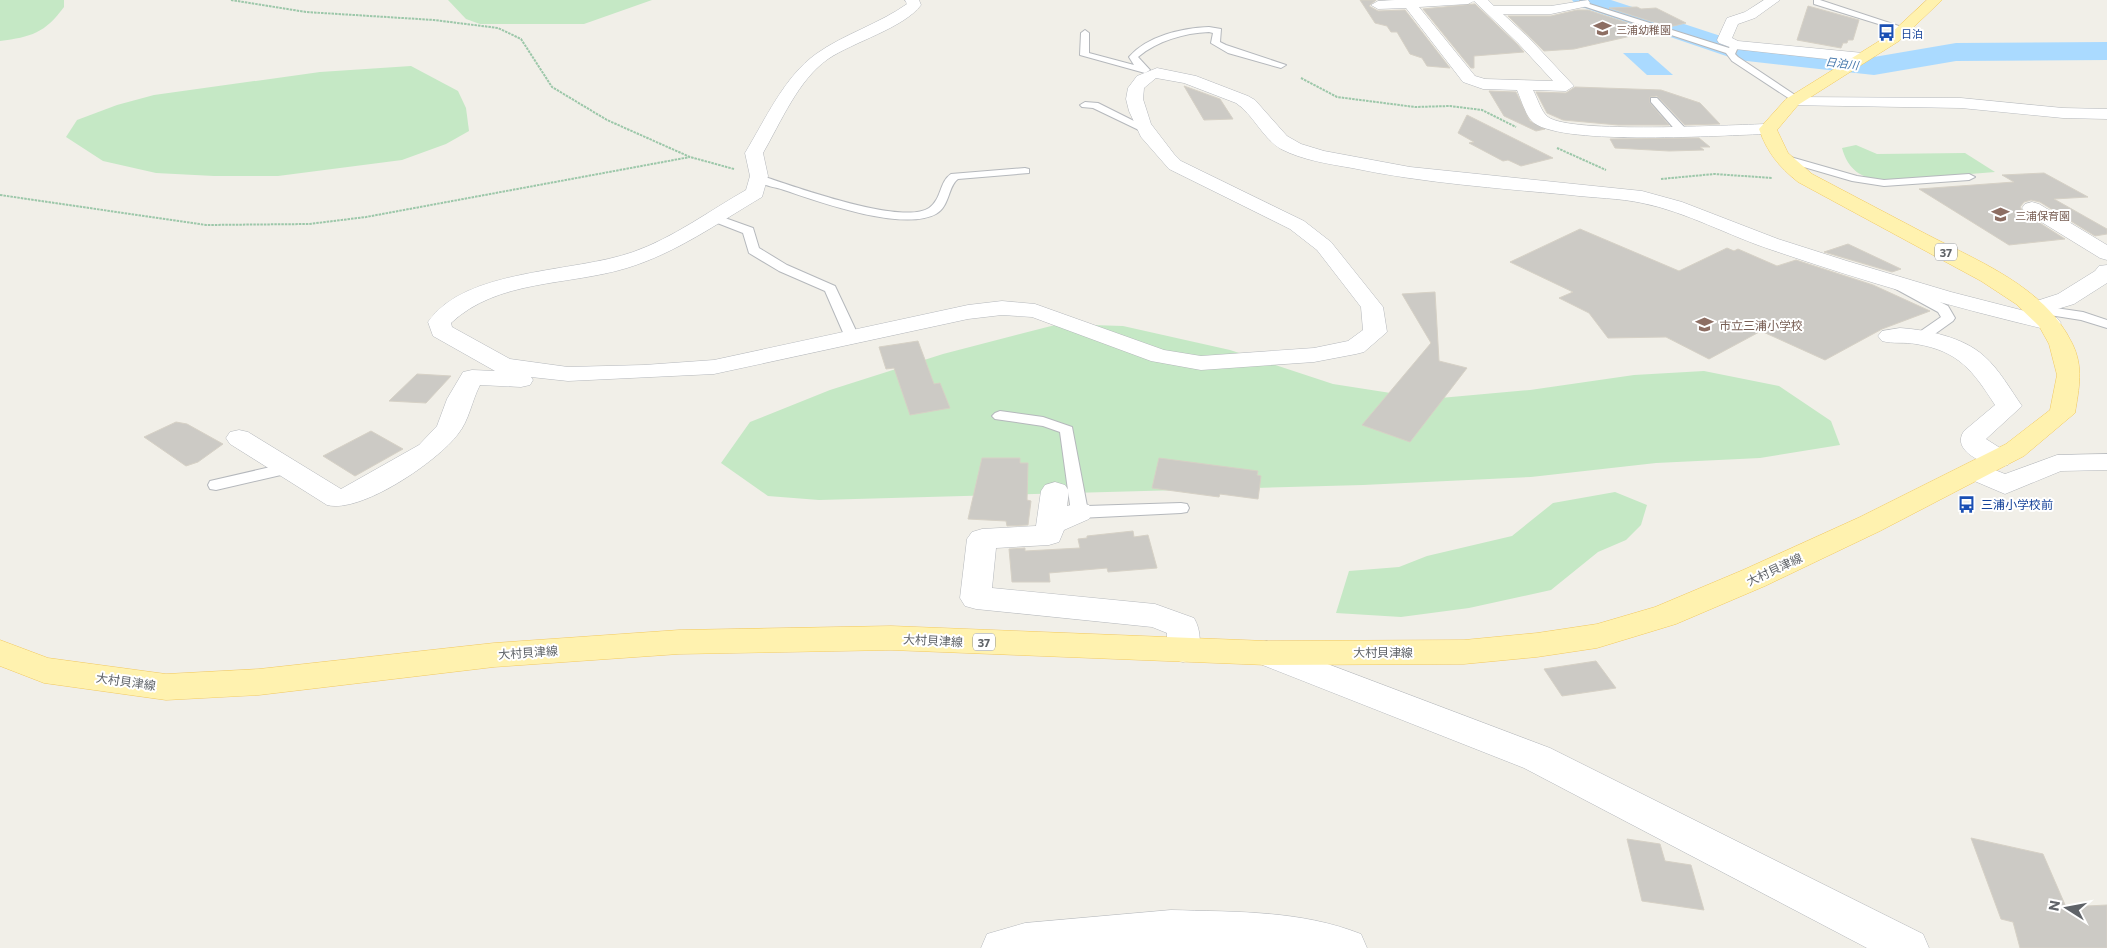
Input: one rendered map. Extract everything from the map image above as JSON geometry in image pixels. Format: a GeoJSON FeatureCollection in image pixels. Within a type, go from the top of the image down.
{"type":"FeatureCollection","features":[{"type":"Feature","properties":{"kind":"main road"},"geometry":{"type":"LineString","coordinates":[[1768,129],[1794,100],[1863,58],[1904,29],[1935,0]]}},
{"type":"Feature","properties":{"kind":"main road","name":"大村貝津線"},"geometry":{"type":"LineString","coordinates":[[0,652],[44,670],[166,687],[259,682],[494,655],[679,642],[891,638],[1267,653],[1464,652],[1537,645],[1597,636],[1665,616],[1754,578],[1870,524],[1986,465],[2015,450],[2062,413],[2069,375],[2061,344],[2042,316],[2024,299],[1989,276],[1805,178],[1785,163],[1774,149],[1768,129]]}},
{"type":"Feature","properties":{"kind":"street"},"geometry":{"type":"LineString","coordinates":[[912,0],[914,5],[899,17],[822,57],[806,71],[754,153],[758,177],[755,193],[641,256],[598,269],[523,281],[466,300],[447,312],[438,322],[441,331],[504,366],[560,373],[644,372],[714,366],[968,312],[1002,308],[1035,311],[1159,356],[1201,364],[1314,355],[1356,347],[1374,332],[1372,307],[1324,246],[1297,225],[1175,165],[1159,151],[1136,110],[1135,97],[1138,84],[1148,76],[1149,71],[1202,83],[1232,94],[1249,104],[1270,133],[1292,147],[1331,159],[1397,172],[1642,197],[1670,203],[1769,242],[1894,283],[1990,310],[2042,316],[2107,272]]}},
{"type":"Feature","properties":{"kind":"street"},"geometry":{"type":"LineString","coordinates":[[1378,5],[1468,0]]}},
{"type":"Feature","properties":{"kind":"street"},"geometry":{"type":"LineString","coordinates":[[1731,47],[1724,40],[1732,21],[1750,15],[1773,0]]}},
{"type":"Feature","properties":{"kind":"street"},"geometry":{"type":"LineString","coordinates":[[1410,4],[1469,78],[1483,84],[1566,86],[1523,40],[1486,5]]}},
{"type":"Feature","properties":{"kind":"street"},"geometry":{"type":"LineString","coordinates":[[1486,5],[1551,10],[1571,4]]}},
{"type":"Feature","properties":{"kind":"street"},"geometry":{"type":"LineString","coordinates":[[1710,44],[1863,58]]}},
{"type":"Feature","properties":{"kind":"street"},"geometry":{"type":"LineString","coordinates":[[1523,85],[1540,119],[1557,128],[1640,132],[1768,129]]}},
{"type":"Feature","properties":{"kind":"street"},"geometry":{"type":"LineString","coordinates":[[1794,100],[1961,103],[2107,119]]}},
{"type":"Feature","properties":{"kind":"street"},"geometry":{"type":"LineString","coordinates":[[2063,113],[2107,114]]}},
{"type":"Feature","properties":{"kind":"street"},"geometry":{"type":"LineString","coordinates":[[2032,208],[2107,254]]}},
{"type":"Feature","properties":{"kind":"street"},"geometry":{"type":"LineString","coordinates":[[1890,336],[1920,338],[1956,350],[1977,362],[2009,406],[1973,437],[1973,444],[1986,465],[2005,485],[2057,463],[2107,462]]}},
{"type":"Feature","properties":{"kind":"street"},"geometry":{"type":"LineString","coordinates":[[239,438],[337,499],[355,495],[428,451],[449,429],[460,399],[472,377],[479,376],[518,381],[560,373]]}},
{"type":"Feature","properties":{"kind":"street"},"geometry":{"type":"LineString","coordinates":[[1055,491],[1049,535],[982,539],[976,598],[1155,616],[1183,626],[1183,650]]}},
{"type":"Feature","properties":{"kind":"street"},"geometry":{"type":"LineString","coordinates":[[1050,526],[1079,512]]}},
{"type":"Feature","properties":{"kind":"street"},"geometry":{"type":"LineString","coordinates":[[1267,653],[1538,758],[1908,948]]}},
{"type":"Feature","properties":{"kind":"street"},"geometry":{"type":"LineString","coordinates":[[1002,948],[1025,943],[1171,929],[1286,934],[1346,948]]}},
{"type":"Feature","properties":{"kind":"lane"},"geometry":{"type":"LineString","coordinates":[[1817,2],[1904,29]]}},
{"type":"Feature","properties":{"kind":"lane"},"geometry":{"type":"LineString","coordinates":[[1571,4],[1710,44]]}},
{"type":"Feature","properties":{"kind":"lane"},"geometry":{"type":"LineString","coordinates":[[1149,71],[1133,57],[1139,50],[1157,41],[1201,28],[1218,31],[1216,43],[1224,48],[1242,55],[1264,58],[1281,65]]}},
{"type":"Feature","properties":{"kind":"lane"},"geometry":{"type":"LineString","coordinates":[[1085,33],[1084,55],[1149,71]]}},
{"type":"Feature","properties":{"kind":"lane"},"geometry":{"type":"LineString","coordinates":[[1731,47],[1794,100]]}},
{"type":"Feature","properties":{"kind":"lane"},"geometry":{"type":"LineString","coordinates":[[1654,100],[1682,131]]}},
{"type":"Feature","properties":{"kind":"lane"},"geometry":{"type":"LineString","coordinates":[[1085,105],[1095,105],[1147,130]]}},
{"type":"Feature","properties":{"kind":"lane"},"geometry":{"type":"LineString","coordinates":[[1780,156],[1856,179],[1884,183],[1969,177]]}},
{"type":"Feature","properties":{"kind":"lane"},"geometry":{"type":"LineString","coordinates":[[758,177],[842,204],[900,217],[930,212],[941,203],[949,180],[955,176],[1025,171]]}},
{"type":"Feature","properties":{"kind":"lane"},"geometry":{"type":"LineString","coordinates":[[711,217],[749,231],[753,250],[783,268],[830,289],[852,337]]}},
{"type":"Feature","properties":{"kind":"lane"},"geometry":{"type":"LineString","coordinates":[[1894,283],[1943,309],[1948,314],[1948,318],[1920,338]]}},
{"type":"Feature","properties":{"kind":"lane"},"geometry":{"type":"LineString","coordinates":[[2042,316],[2083,316],[2107,324]]}},
{"type":"Feature","properties":{"kind":"lane"},"geometry":{"type":"LineString","coordinates":[[1000,416],[1056,423],[1067,430],[1079,512],[1181,508]]}},
{"type":"Feature","properties":{"kind":"lane"},"geometry":{"type":"LineString","coordinates":[[216,485],[288,468]]}},
{"type":"Feature","properties":{"kind":"path"},"geometry":{"type":"LineString","coordinates":[[231,0],[306,12],[434,20],[498,28],[521,39],[552,87],[606,120],[690,157],[758,177]]}},
{"type":"Feature","properties":{"kind":"path"},"geometry":{"type":"LineString","coordinates":[[0,195],[206,225],[260,226],[309,224],[366,217],[690,157]]}},
{"type":"Feature","properties":{"kind":"green space"},"geometry":{"type":"Polygon","coordinates":[[[0,0],[64,0],[64,7],[44,28],[20,38],[0,41],[0,0]]]}},
{"type":"Feature","properties":{"kind":"green space"},"geometry":{"type":"Polygon","coordinates":[[[448,0],[652,0],[584,24],[480,24],[466,19],[448,0]]]}},
{"type":"Feature","properties":{"kind":"green space"},"geometry":{"type":"Polygon","coordinates":[[[411,66],[458,91],[466,108],[469,131],[446,144],[402,160],[278,176],[214,176],[156,173],[103,161],[66,137],[77,120],[117,105],[154,95],[320,72],[411,66]]]}},
{"type":"Feature","properties":{"kind":"green space"},"geometry":{"type":"Polygon","coordinates":[[[1856,145],[1877,154],[1965,153],[1995,172],[1883,181],[1875,180],[1856,172],[1848,162],[1842,148],[1856,145]]]}},
{"type":"Feature","properties":{"kind":"green space"},"geometry":{"type":"Polygon","coordinates":[[[1059,324],[1123,326],[1230,350],[1333,384],[1429,399],[1530,390],[1634,375],[1704,371],[1779,386],[1831,421],[1840,445],[1760,458],[1656,463],[1531,477],[1363,485],[819,500],[768,496],[721,463],[750,422],[830,390],[943,354],[1059,324]]]}},
{"type":"Feature","properties":{"kind":"green space"},"geometry":{"type":"Polygon","coordinates":[[[1615,492],[1647,505],[1641,525],[1626,540],[1598,552],[1551,590],[1469,608],[1401,617],[1336,613],[1349,571],[1399,567],[1427,556],[1512,536],[1553,503],[1615,492]]]}},
{"type":"Feature","properties":{"kind":"water"},"geometry":{"type":"Polygon","coordinates":[[[1623,53],[1648,53],[1673,75],[1647,75],[1623,53]]]}},
{"type":"Feature","properties":{"kind":"building"},"geometry":{"type":"Polygon","coordinates":[[[1360,0],[1376,0],[1369,6],[1378,11],[1405,10],[1450,68],[1427,66],[1422,58],[1410,54],[1397,32],[1391,32],[1387,26],[1375,23],[1360,0]]]}},
{"type":"Feature","properties":{"kind":"building"},"geometry":{"type":"Polygon","coordinates":[[[1475,4],[1524,52],[1474,56],[1474,68],[1471,68],[1423,9],[1475,4]]]}},
{"type":"Feature","properties":{"kind":"building"},"geometry":{"type":"Polygon","coordinates":[[[1808,6],[1859,20],[1853,40],[1843,43],[1841,48],[1797,40],[1808,6]]]}},
{"type":"Feature","properties":{"kind":"building"},"geometry":{"type":"Polygon","coordinates":[[[1637,7],[1641,9],[1656,8],[1686,23],[1669,27],[1609,8],[1637,7]]]}},
{"type":"Feature","properties":{"kind":"building"},"geometry":{"type":"Polygon","coordinates":[[[1577,10],[1588,10],[1653,31],[1574,49],[1544,51],[1508,16],[1551,16],[1577,10]]]}},
{"type":"Feature","properties":{"kind":"building"},"geometry":{"type":"Polygon","coordinates":[[[1184,86],[1220,99],[1233,119],[1204,120],[1184,86]]]}},
{"type":"Feature","properties":{"kind":"building"},"geometry":{"type":"Polygon","coordinates":[[[1575,87],[1661,90],[1700,103],[1720,124],[1685,125],[1657,96],[1650,97],[1650,103],[1669,125],[1618,125],[1563,120],[1547,113],[1536,92],[1566,93],[1575,87]]]}},
{"type":"Feature","properties":{"kind":"building"},"geometry":{"type":"Polygon","coordinates":[[[1489,91],[1516,92],[1530,121],[1545,129],[1536,131],[1504,116],[1489,91]]]}},
{"type":"Feature","properties":{"kind":"building"},"geometry":{"type":"Polygon","coordinates":[[[1467,115],[1553,158],[1521,166],[1508,160],[1503,161],[1469,143],[1474,142],[1458,133],[1467,115]]]}},
{"type":"Feature","properties":{"kind":"building"},"geometry":{"type":"Polygon","coordinates":[[[1699,138],[1710,147],[1700,147],[1704,150],[1669,151],[1615,148],[1610,139],[1699,138]]]}},
{"type":"Feature","properties":{"kind":"building"},"geometry":{"type":"Polygon","coordinates":[[[2044,173],[2088,197],[2054,199],[2107,229],[2107,234],[2095,236],[2040,202],[2031,200],[2024,202],[2020,207],[2024,213],[2065,239],[2009,245],[1919,189],[2014,182],[2002,175],[2044,173]]]}},
{"type":"Feature","properties":{"kind":"building"},"geometry":{"type":"Polygon","coordinates":[[[1580,229],[1679,271],[1727,248],[1734,251],[1738,249],[1777,266],[1796,260],[1873,285],[1930,311],[1882,329],[1825,360],[1761,331],[1709,359],[1666,337],[1608,338],[1589,313],[1559,298],[1573,292],[1510,262],[1580,229]]]}},
{"type":"Feature","properties":{"kind":"building"},"geometry":{"type":"Polygon","coordinates":[[[1848,244],[1901,269],[1892,272],[1824,252],[1848,244]]]}},
{"type":"Feature","properties":{"kind":"building"},"geometry":{"type":"Polygon","coordinates":[[[1435,292],[1439,361],[1467,368],[1410,442],[1362,425],[1431,343],[1402,294],[1435,292]]]}},
{"type":"Feature","properties":{"kind":"building"},"geometry":{"type":"Polygon","coordinates":[[[918,341],[934,384],[940,383],[950,408],[910,415],[894,368],[886,369],[879,347],[918,341]]]}},
{"type":"Feature","properties":{"kind":"building"},"geometry":{"type":"Polygon","coordinates":[[[417,374],[451,376],[426,403],[389,401],[417,374]]]}},
{"type":"Feature","properties":{"kind":"building"},"geometry":{"type":"Polygon","coordinates":[[[176,422],[187,424],[223,444],[198,462],[186,466],[144,437],[176,422]]]}},
{"type":"Feature","properties":{"kind":"building"},"geometry":{"type":"Polygon","coordinates":[[[371,431],[403,449],[355,476],[323,456],[371,431]]]}},
{"type":"Feature","properties":{"kind":"building"},"geometry":{"type":"Polygon","coordinates":[[[982,458],[1020,458],[1020,463],[1028,463],[1027,500],[1031,501],[1028,525],[1007,526],[1006,521],[968,519],[982,458]]]}},
{"type":"Feature","properties":{"kind":"building"},"geometry":{"type":"Polygon","coordinates":[[[1159,458],[1258,471],[1257,475],[1261,476],[1258,499],[1220,494],[1219,497],[1152,488],[1159,458]]]}},
{"type":"Feature","properties":{"kind":"building"},"geometry":{"type":"Polygon","coordinates":[[[1133,531],[1134,537],[1148,535],[1157,568],[1108,572],[1107,568],[1049,573],[1050,582],[1012,582],[1009,549],[1025,548],[1025,551],[1080,548],[1078,539],[1087,538],[1087,536],[1133,531]]]}},
{"type":"Feature","properties":{"kind":"building"},"geometry":{"type":"Polygon","coordinates":[[[1596,661],[1616,688],[1562,696],[1544,669],[1596,661]]]}},
{"type":"Feature","properties":{"kind":"building"},"geometry":{"type":"Polygon","coordinates":[[[1971,838],[2043,854],[2066,907],[2107,905],[2107,948],[2020,948],[2013,922],[2001,919],[1971,838]]]}},
{"type":"Feature","properties":{"kind":"building"},"geometry":{"type":"Polygon","coordinates":[[[1627,839],[1660,844],[1665,861],[1691,865],[1704,910],[1642,901],[1627,839]]]}},
{"type":"Feature","properties":{"kind":"waterway","name":"日泊川"},"geometry":{"type":"LineString","coordinates":[[1585,0],[1738,51],[1874,66],[1956,52],[2107,51]]}},
{"type":"Feature","properties":{"kind":"place","name":"三浦幼稚園"},"geometry":{"type":"Point","coordinates":[1602,29]}},
{"type":"Feature","properties":{"kind":"place","name":"日泊"},"geometry":{"type":"Point","coordinates":[1887,33]}},
{"type":"Feature","properties":{"kind":"place","name":"三浦保育園"},"geometry":{"type":"Point","coordinates":[2001,215]}},
{"type":"Feature","properties":{"kind":"place","name":"市立三浦小学校"},"geometry":{"type":"Point","coordinates":[1705,325]}},
{"type":"Feature","properties":{"kind":"place","name":"三浦小学校前"},"geometry":{"type":"Point","coordinates":[1967,504]}}]}
